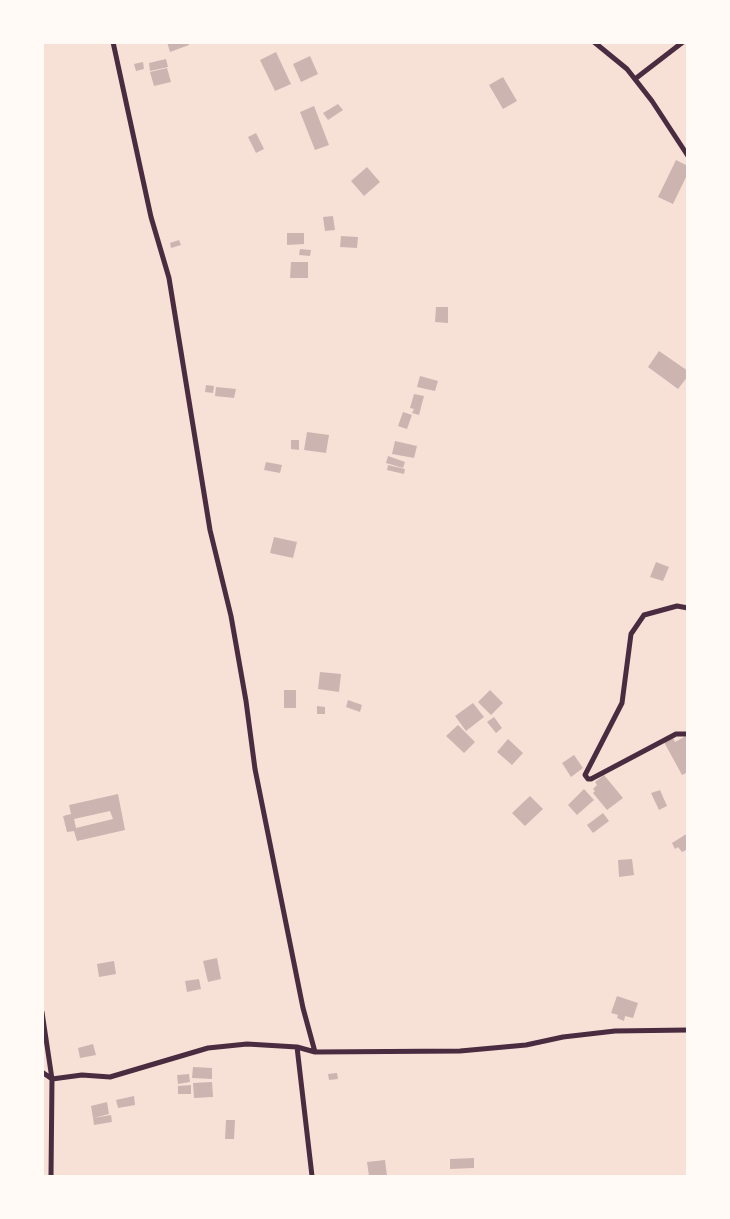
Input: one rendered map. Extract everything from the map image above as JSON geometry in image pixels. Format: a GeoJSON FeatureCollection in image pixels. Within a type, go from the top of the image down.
{"type":"FeatureCollection","features":[{"type":"Feature","properties":{"kind":"street"},"geometry":{"type":"LineString","coordinates":[[113,42],[150,217],[169,278],[210,530],[231,616],[246,701],[255,770],[303,1008],[315,1052]]}},
{"type":"Feature","properties":{"kind":"street"},"geometry":{"type":"LineString","coordinates":[[594,42],[618,60],[635,79],[652,101],[688,156]]}},
{"type":"Feature","properties":{"kind":"street"},"geometry":{"type":"LineString","coordinates":[[635,79],[683,42]]}},
{"type":"Feature","properties":{"kind":"street"},"geometry":{"type":"LineString","coordinates":[[688,608],[677,606],[644,615],[631,634],[622,703],[585,775],[588,779],[592,779],[676,734],[688,734]]}},
{"type":"Feature","properties":{"kind":"street"},"geometry":{"type":"LineString","coordinates":[[42,1012],[52,1079],[51,1176]]}},
{"type":"Feature","properties":{"kind":"street"},"geometry":{"type":"LineString","coordinates":[[42,1072],[52,1079],[82,1075],[110,1077],[208,1048],[247,1044],[297,1047],[315,1052],[460,1051],[526,1045],[563,1036],[615,1031],[688,1030]]}},
{"type":"Feature","properties":{"kind":"street"},"geometry":{"type":"LineString","coordinates":[[297,1047],[312,1176]]}},
{"type":"Feature","properties":{"kind":"building"},"geometry":{"type":"Polygon","coordinates":[[[167,42],[188,42],[189,45],[170,52],[167,42]]]}},
{"type":"Feature","properties":{"kind":"building"},"geometry":{"type":"Polygon","coordinates":[[[276,52],[291,84],[275,91],[260,60],[276,52]]]}},
{"type":"Feature","properties":{"kind":"building"},"geometry":{"type":"Polygon","coordinates":[[[310,56],[318,74],[301,82],[293,64],[310,56]]]}},
{"type":"Feature","properties":{"kind":"building"},"geometry":{"type":"Polygon","coordinates":[[[166,59],[168,67],[150,71],[149,63],[166,59]]]}},
{"type":"Feature","properties":{"kind":"building"},"geometry":{"type":"Polygon","coordinates":[[[143,62],[144,69],[136,71],[134,64],[143,62]]]}},
{"type":"Feature","properties":{"kind":"building"},"geometry":{"type":"Polygon","coordinates":[[[167,68],[171,82],[154,86],[150,72],[167,68]]]}},
{"type":"Feature","properties":{"kind":"building"},"geometry":{"type":"Polygon","coordinates":[[[503,77],[517,101],[503,109],[489,85],[503,77]]]}},
{"type":"Feature","properties":{"kind":"building"},"geometry":{"type":"Polygon","coordinates":[[[338,104],[343,110],[328,120],[323,113],[338,104]]]}},
{"type":"Feature","properties":{"kind":"building"},"geometry":{"type":"Polygon","coordinates":[[[314,106],[329,145],[315,150],[300,112],[314,106]]]}},
{"type":"Feature","properties":{"kind":"building"},"geometry":{"type":"Polygon","coordinates":[[[256,133],[264,149],[256,153],[248,137],[256,133]]]}},
{"type":"Feature","properties":{"kind":"building"},"geometry":{"type":"Polygon","coordinates":[[[676,160],[688,166],[688,173],[673,204],[658,197],[676,160]]]}},
{"type":"Feature","properties":{"kind":"building"},"geometry":{"type":"Polygon","coordinates":[[[367,167],[380,182],[364,196],[351,181],[367,167]]]}},
{"type":"Feature","properties":{"kind":"building"},"geometry":{"type":"Polygon","coordinates":[[[333,216],[335,230],[325,231],[323,217],[333,216]]]}},
{"type":"Feature","properties":{"kind":"building"},"geometry":{"type":"Polygon","coordinates":[[[287,233],[304,233],[304,244],[287,245],[287,233]]]}},
{"type":"Feature","properties":{"kind":"building"},"geometry":{"type":"Polygon","coordinates":[[[341,236],[358,237],[357,248],[340,247],[341,236]]]}},
{"type":"Feature","properties":{"kind":"building"},"geometry":{"type":"Polygon","coordinates":[[[179,240],[181,245],[171,248],[170,243],[179,240]]]}},
{"type":"Feature","properties":{"kind":"building"},"geometry":{"type":"Polygon","coordinates":[[[300,249],[311,250],[310,256],[299,255],[300,249]]]}},
{"type":"Feature","properties":{"kind":"building"},"geometry":{"type":"Polygon","coordinates":[[[291,262],[308,262],[308,278],[290,278],[291,262]]]}},
{"type":"Feature","properties":{"kind":"building"},"geometry":{"type":"Polygon","coordinates":[[[436,307],[448,307],[448,323],[435,322],[436,307]]]}},
{"type":"Feature","properties":{"kind":"building"},"geometry":{"type":"Polygon","coordinates":[[[659,351],[688,371],[688,376],[678,389],[648,367],[659,351]]]}},
{"type":"Feature","properties":{"kind":"building"},"geometry":{"type":"Polygon","coordinates":[[[420,376],[438,381],[435,391],[417,387],[420,376]]]}},
{"type":"Feature","properties":{"kind":"building"},"geometry":{"type":"Polygon","coordinates":[[[206,385],[214,386],[213,393],[205,392],[206,385]]]}},
{"type":"Feature","properties":{"kind":"building"},"geometry":{"type":"Polygon","coordinates":[[[216,387],[236,389],[234,398],[215,396],[216,387]]]}},
{"type":"Feature","properties":{"kind":"building"},"geometry":{"type":"Polygon","coordinates":[[[414,394],[424,396],[419,415],[412,413],[414,409],[410,408],[414,394]]]}},
{"type":"Feature","properties":{"kind":"building"},"geometry":{"type":"Polygon","coordinates":[[[403,412],[412,415],[407,429],[398,426],[403,412]]]}},
{"type":"Feature","properties":{"kind":"building"},"geometry":{"type":"Polygon","coordinates":[[[307,432],[329,435],[326,453],[304,450],[307,432]]]}},
{"type":"Feature","properties":{"kind":"building"},"geometry":{"type":"Polygon","coordinates":[[[291,440],[299,440],[299,450],[291,449],[291,440]]]}},
{"type":"Feature","properties":{"kind":"building"},"geometry":{"type":"Polygon","coordinates":[[[395,441],[417,446],[414,458],[392,454],[395,441]]]}},
{"type":"Feature","properties":{"kind":"building"},"geometry":{"type":"Polygon","coordinates":[[[388,456],[405,462],[403,468],[386,463],[388,456]]]}},
{"type":"Feature","properties":{"kind":"building"},"geometry":{"type":"Polygon","coordinates":[[[266,462],[282,465],[280,473],[264,470],[266,462]]]}},
{"type":"Feature","properties":{"kind":"building"},"geometry":{"type":"Polygon","coordinates":[[[388,465],[405,469],[404,474],[387,470],[388,465]]]}},
{"type":"Feature","properties":{"kind":"building"},"geometry":{"type":"Polygon","coordinates":[[[274,537],[297,542],[293,558],[270,553],[274,537]]]}},
{"type":"Feature","properties":{"kind":"building"},"geometry":{"type":"Polygon","coordinates":[[[656,562],[669,567],[663,581],[650,577],[656,562]]]}},
{"type":"Feature","properties":{"kind":"building"},"geometry":{"type":"Polygon","coordinates":[[[320,672],[341,674],[339,692],[318,689],[320,672]]]}},
{"type":"Feature","properties":{"kind":"building"},"geometry":{"type":"Polygon","coordinates":[[[284,690],[296,690],[296,708],[284,708],[284,690]]]}},
{"type":"Feature","properties":{"kind":"building"},"geometry":{"type":"Polygon","coordinates":[[[490,690],[503,703],[491,715],[478,702],[490,690]]]}},
{"type":"Feature","properties":{"kind":"building"},"geometry":{"type":"Polygon","coordinates":[[[348,700],[362,705],[360,712],[346,707],[348,700]]]}},
{"type":"Feature","properties":{"kind":"building"},"geometry":{"type":"Polygon","coordinates":[[[473,703],[484,717],[466,731],[455,716],[473,703]]]}},
{"type":"Feature","properties":{"kind":"building"},"geometry":{"type":"Polygon","coordinates":[[[317,706],[325,707],[325,714],[317,714],[317,706]]]}},
{"type":"Feature","properties":{"kind":"building"},"geometry":{"type":"Polygon","coordinates":[[[494,717],[502,728],[496,733],[487,722],[494,717]]]}},
{"type":"Feature","properties":{"kind":"building"},"geometry":{"type":"Polygon","coordinates":[[[458,725],[475,742],[464,753],[446,736],[458,725]]]}},
{"type":"Feature","properties":{"kind":"building"},"geometry":{"type":"Polygon","coordinates":[[[686,736],[688,772],[682,775],[664,742],[673,738],[675,742],[686,736]]]}},
{"type":"Feature","properties":{"kind":"building"},"geometry":{"type":"Polygon","coordinates":[[[508,739],[523,753],[512,765],[497,752],[508,739]]]}},
{"type":"Feature","properties":{"kind":"building"},"geometry":{"type":"Polygon","coordinates":[[[574,755],[583,768],[571,777],[562,763],[574,755]]]}},
{"type":"Feature","properties":{"kind":"building"},"geometry":{"type":"Polygon","coordinates":[[[604,775],[623,798],[607,810],[593,793],[595,791],[593,789],[597,785],[595,782],[604,775]]]}},
{"type":"Feature","properties":{"kind":"building"},"geometry":{"type":"Polygon","coordinates":[[[584,789],[594,800],[577,815],[568,805],[584,789]]]}},
{"type":"Feature","properties":{"kind":"building"},"geometry":{"type":"Polygon","coordinates":[[[660,790],[667,806],[659,810],[651,793],[660,790]]]}},
{"type":"Feature","properties":{"kind":"building"},"geometry":{"type":"Polygon","coordinates":[[[118,794],[125,830],[77,841],[74,831],[67,832],[63,816],[71,814],[69,805],[118,794]],[[110,811],[74,819],[76,828],[113,819],[110,811]]]}},
{"type":"Feature","properties":{"kind":"building"},"geometry":{"type":"Polygon","coordinates":[[[530,796],[543,809],[525,826],[512,813],[530,796]]]}},
{"type":"Feature","properties":{"kind":"building"},"geometry":{"type":"Polygon","coordinates":[[[603,813],[609,821],[593,833],[587,825],[603,813]]]}},
{"type":"Feature","properties":{"kind":"building"},"geometry":{"type":"Polygon","coordinates":[[[688,833],[688,849],[682,852],[678,847],[675,849],[672,843],[688,833]]]}},
{"type":"Feature","properties":{"kind":"building"},"geometry":{"type":"Polygon","coordinates":[[[632,859],[634,875],[619,877],[618,860],[632,859]]]}},
{"type":"Feature","properties":{"kind":"building"},"geometry":{"type":"Polygon","coordinates":[[[217,958],[221,979],[208,982],[203,961],[217,958]]]}},
{"type":"Feature","properties":{"kind":"building"},"geometry":{"type":"Polygon","coordinates":[[[114,961],[116,974],[99,977],[97,964],[114,961]]]}},
{"type":"Feature","properties":{"kind":"building"},"geometry":{"type":"Polygon","coordinates":[[[199,979],[201,989],[187,992],[185,981],[199,979]]]}},
{"type":"Feature","properties":{"kind":"building"},"geometry":{"type":"Polygon","coordinates":[[[617,996],[638,1003],[633,1018],[625,1016],[624,1021],[617,1018],[618,1015],[611,1013],[617,996]]]}},
{"type":"Feature","properties":{"kind":"building"},"geometry":{"type":"Polygon","coordinates":[[[93,1044],[96,1055],[80,1058],[78,1048],[93,1044]]]}},
{"type":"Feature","properties":{"kind":"building"},"geometry":{"type":"Polygon","coordinates":[[[193,1067],[212,1068],[212,1079],[192,1078],[193,1067]]]}},
{"type":"Feature","properties":{"kind":"building"},"geometry":{"type":"Polygon","coordinates":[[[337,1073],[338,1079],[329,1080],[328,1074],[337,1073]]]}},
{"type":"Feature","properties":{"kind":"building"},"geometry":{"type":"Polygon","coordinates":[[[189,1074],[190,1082],[178,1084],[177,1075],[189,1074]]]}},
{"type":"Feature","properties":{"kind":"building"},"geometry":{"type":"Polygon","coordinates":[[[212,1082],[213,1097],[194,1098],[193,1083],[212,1082]]]}},
{"type":"Feature","properties":{"kind":"building"},"geometry":{"type":"Polygon","coordinates":[[[191,1085],[191,1094],[178,1094],[178,1086],[191,1085]]]}},
{"type":"Feature","properties":{"kind":"building"},"geometry":{"type":"Polygon","coordinates":[[[134,1096],[135,1105],[118,1108],[116,1100],[134,1096]]]}},
{"type":"Feature","properties":{"kind":"building"},"geometry":{"type":"Polygon","coordinates":[[[107,1102],[109,1114],[93,1118],[91,1106],[107,1102]]]}},
{"type":"Feature","properties":{"kind":"building"},"geometry":{"type":"Polygon","coordinates":[[[111,1115],[112,1122],[94,1125],[93,1118],[111,1115]]]}},
{"type":"Feature","properties":{"kind":"building"},"geometry":{"type":"Polygon","coordinates":[[[226,1120],[235,1120],[234,1139],[225,1139],[226,1120]]]}},
{"type":"Feature","properties":{"kind":"building"},"geometry":{"type":"Polygon","coordinates":[[[474,1158],[474,1168],[450,1169],[450,1159],[474,1158]]]}},
{"type":"Feature","properties":{"kind":"building"},"geometry":{"type":"Polygon","coordinates":[[[385,1160],[387,1176],[369,1176],[367,1162],[385,1160]]]}}]}
